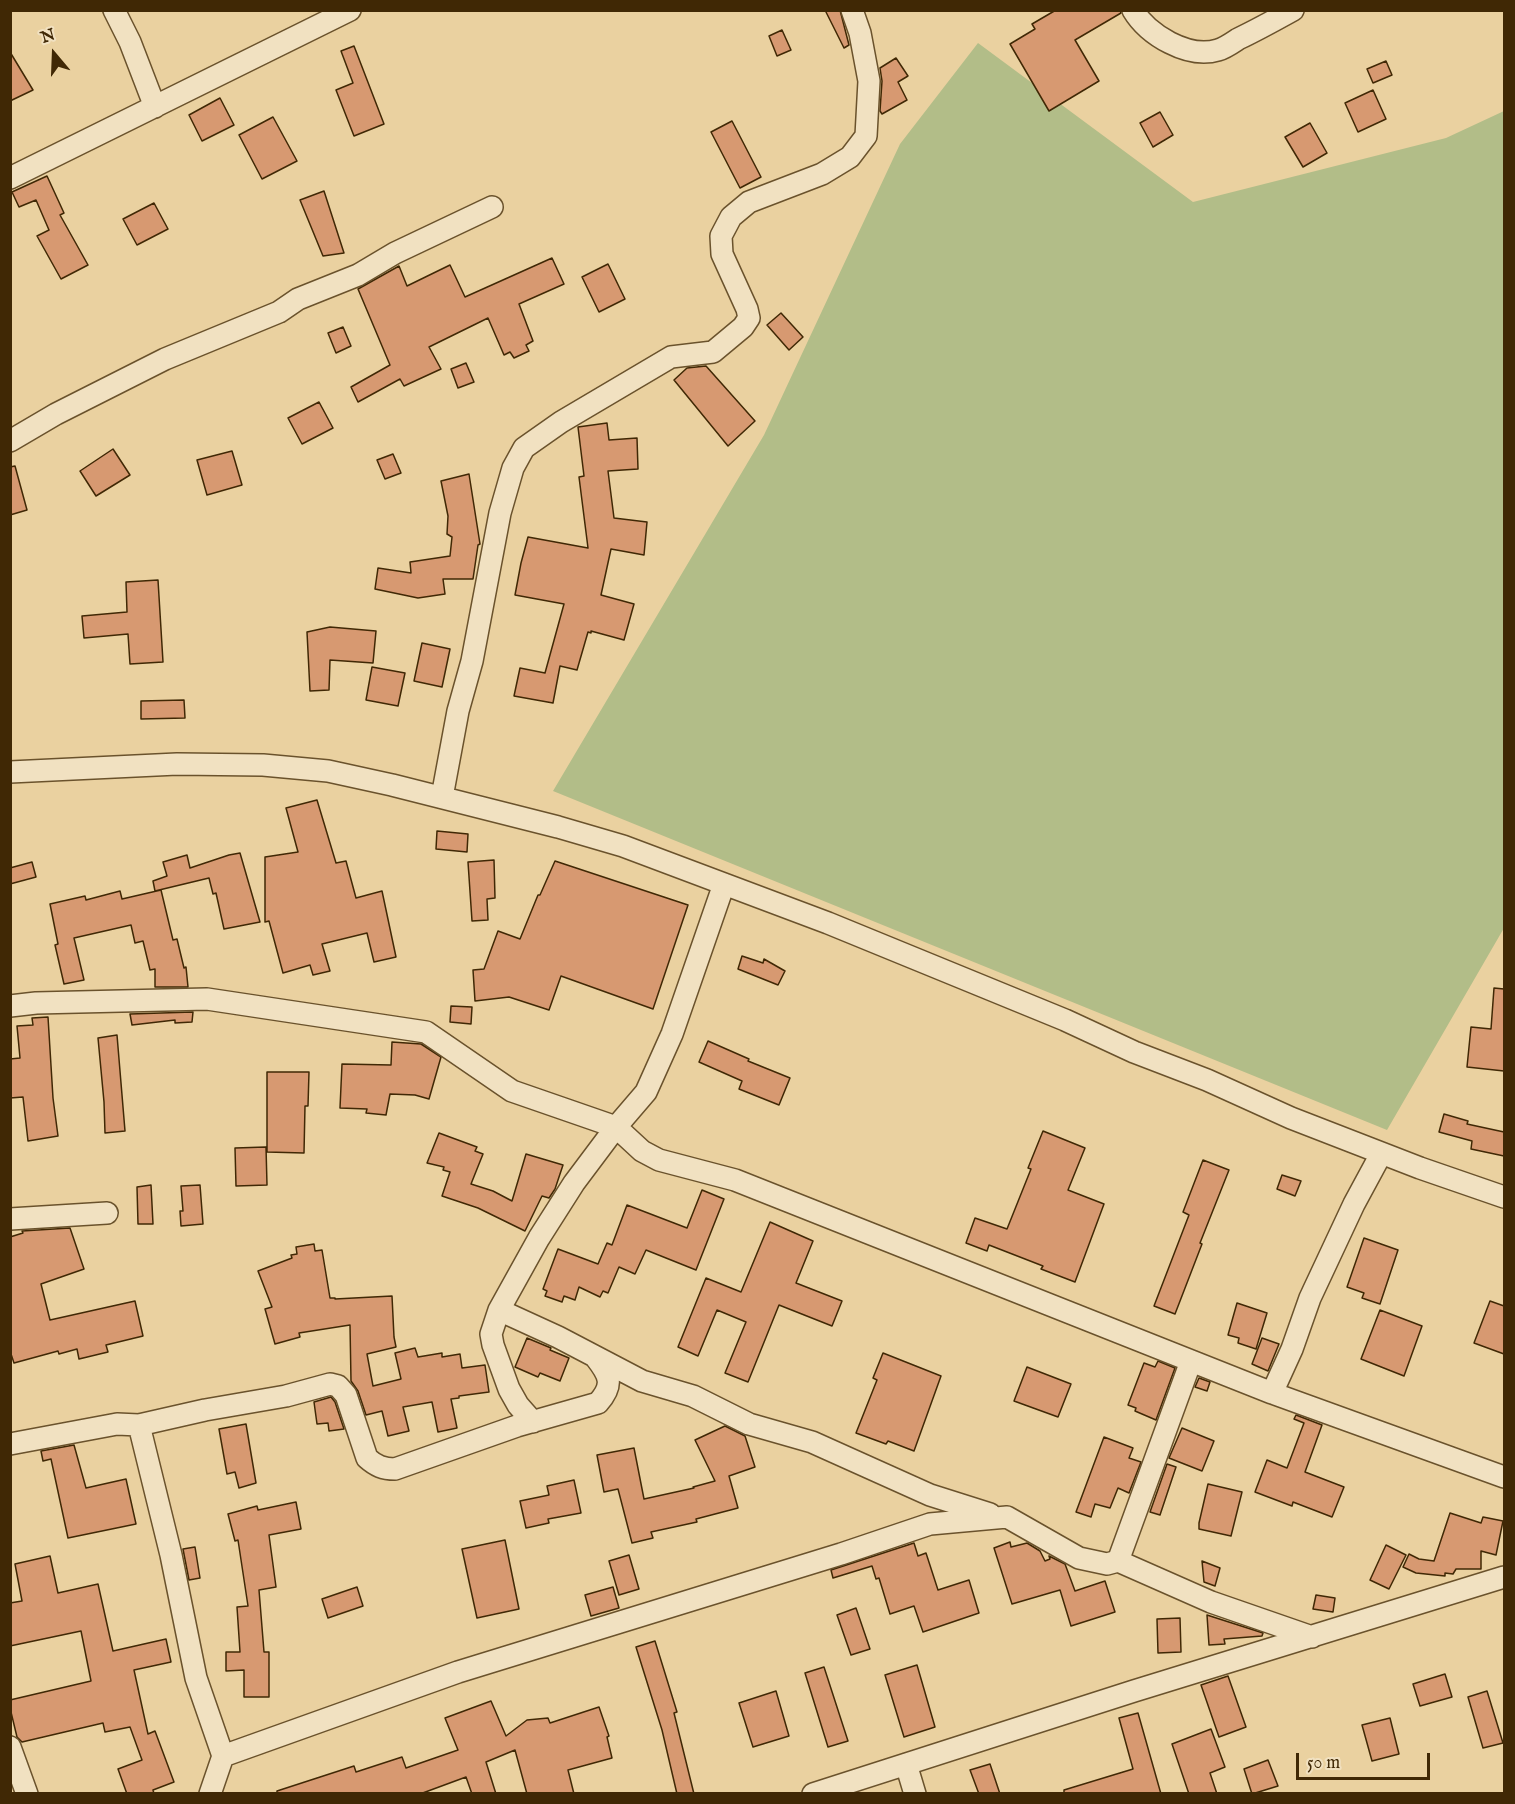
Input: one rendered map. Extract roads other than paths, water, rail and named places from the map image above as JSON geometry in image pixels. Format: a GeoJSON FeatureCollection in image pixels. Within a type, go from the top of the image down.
{"type":"FeatureCollection","features":[{"type":"Feature","properties":{"kind":"street"},"geometry":{"type":"LineString","coordinates":[[114,10],[130,42],[155,107]]}},
{"type":"Feature","properties":{"kind":"street"},"geometry":{"type":"LineString","coordinates":[[10,178],[350,10]]}},
{"type":"Feature","properties":{"kind":"street"},"geometry":{"type":"LineString","coordinates":[[442,797],[458,711],[472,661],[500,513],[513,468],[524,448],[561,422],[671,357],[713,352],[749,318],[722,254],[721,236],[731,217],[749,201],[822,174],[850,157],[866,136],[869,81],[860,33],[852,10]]}},
{"type":"Feature","properties":{"kind":"street"},"geometry":{"type":"LineString","coordinates":[[1133,10],[1138,19],[1157,37],[1181,48],[1202,51],[1217,50],[1293,10]]}},
{"type":"Feature","properties":{"kind":"street"},"geometry":{"type":"LineString","coordinates":[[10,441],[56,414],[165,359],[279,312],[298,299],[358,275],[395,254],[492,207]]}},
{"type":"Feature","properties":{"kind":"street"},"geometry":{"type":"LineString","coordinates":[[10,772],[177,764],[263,765],[328,771],[558,827],[623,846],[828,923],[1055,1016],[1134,1052],[1207,1080],[1291,1118],[1381,1154],[1504,1197]]}},
{"type":"Feature","properties":{"kind":"street"},"geometry":{"type":"LineString","coordinates":[[533,1422],[518,1405],[509,1389],[493,1345],[491,1334],[499,1310],[539,1238],[568,1192],[616,1127],[646,1092],[668,1044],[724,884]]}},
{"type":"Feature","properties":{"kind":"street"},"geometry":{"type":"LineString","coordinates":[[10,1006],[36,1003],[207,999],[426,1032],[512,1091],[616,1127],[642,1151],[659,1160],[735,1180],[1272,1393],[1504,1477]]}},
{"type":"Feature","properties":{"kind":"street"},"geometry":{"type":"LineString","coordinates":[[1272,1393],[1292,1348],[1310,1298],[1354,1204],[1381,1154]]}},
{"type":"Feature","properties":{"kind":"street"},"geometry":{"type":"LineString","coordinates":[[10,1219],[107,1213]]}},
{"type":"Feature","properties":{"kind":"street"},"geometry":{"type":"LineString","coordinates":[[499,1310],[558,1337],[642,1381],[693,1396],[749,1424],[812,1442],[935,1496],[1000,1518]]}},
{"type":"Feature","properties":{"kind":"street"},"geometry":{"type":"LineString","coordinates":[[10,1444],[117,1424],[139,1425],[205,1410],[286,1396],[330,1384],[338,1386],[345,1395],[367,1458],[375,1465],[385,1469],[395,1469],[495,1434],[598,1403],[607,1393],[609,1384],[606,1372],[596,1358]]}},
{"type":"Feature","properties":{"kind":"street"},"geometry":{"type":"LineString","coordinates":[[1118,1561],[1191,1361]]}},
{"type":"Feature","properties":{"kind":"street"},"geometry":{"type":"LineString","coordinates":[[139,1425],[171,1555],[196,1678],[223,1756],[210,1794]]}},
{"type":"Feature","properties":{"kind":"street"},"geometry":{"type":"LineString","coordinates":[[930,1524],[935,1496]]}},
{"type":"Feature","properties":{"kind":"street"},"geometry":{"type":"LineString","coordinates":[[223,1756],[458,1672],[841,1554],[930,1524],[1007,1517],[1080,1558],[1107,1564],[1118,1561],[1211,1602],[1312,1637]]}},
{"type":"Feature","properties":{"kind":"street"},"geometry":{"type":"LineString","coordinates":[[813,1794],[1134,1691],[1504,1577]]}},
{"type":"Feature","properties":{"kind":"street"},"geometry":{"type":"LineString","coordinates":[[10,1747],[27,1794]]}},
{"type":"Feature","properties":{"kind":"street"},"geometry":{"type":"LineString","coordinates":[[906,1764],[915,1794]]}}]}
